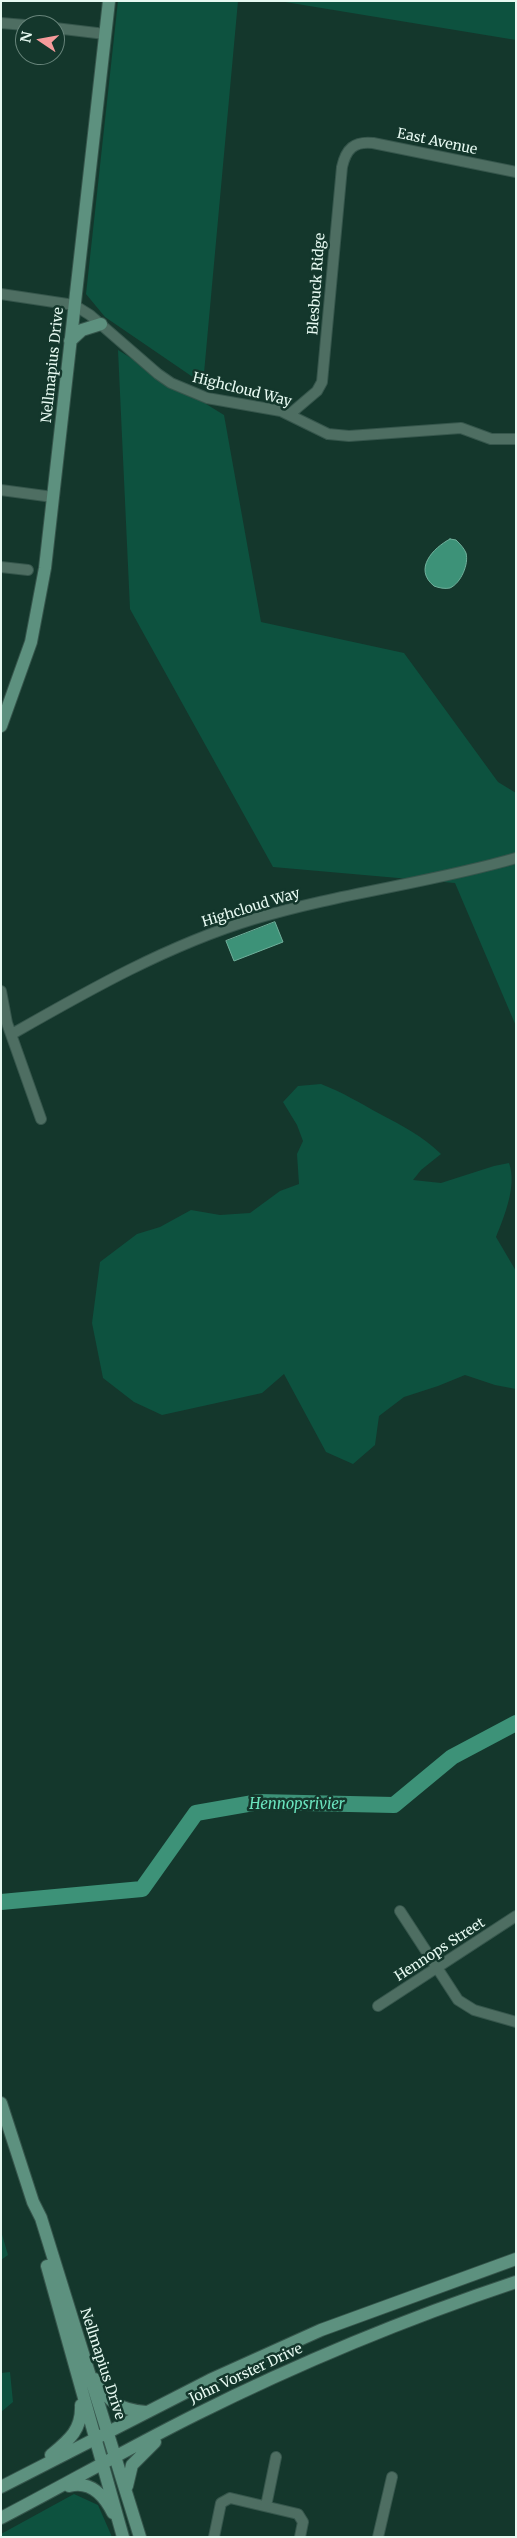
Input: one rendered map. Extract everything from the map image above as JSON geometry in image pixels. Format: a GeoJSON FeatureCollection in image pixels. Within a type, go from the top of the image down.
{"type":"FeatureCollection","features":[{"type":"Feature","properties":{"kind":"main road","name":"Nellmapius Drive"},"geometry":{"type":"LineString","coordinates":[[1,726],[27,656],[37,620],[53,497],[109,1]]}},
{"type":"Feature","properties":{"kind":"main road"},"geometry":{"type":"LineString","coordinates":[[70,342],[82,330],[101,324]]}},
{"type":"Feature","properties":{"kind":"main road","name":"Nellmapius Drive"},"geometry":{"type":"LineString","coordinates":[[1,2103],[33,2202],[48,2268],[79,2361],[108,2432],[127,2489],[140,2537]]}},
{"type":"Feature","properties":{"kind":"main road","name":"John Vorster Drive"},"geometry":{"type":"LineString","coordinates":[[1,2487],[210,2380],[321,2330],[516,2259]]}},
{"type":"Feature","properties":{"kind":"main road","name":"John Vorster Drive"},"geometry":{"type":"LineString","coordinates":[[1,2518],[168,2430],[310,2360],[371,2334],[516,2282]]}},
{"type":"Feature","properties":{"kind":"main road","name":"Nellmapius Drive"},"geometry":{"type":"LineString","coordinates":[[79,2361],[95,2438],[104,2464],[123,2536]]}},
{"type":"Feature","properties":{"kind":"main road"},"geometry":{"type":"LineString","coordinates":[[79,2361],[116,2405],[126,2410],[146,2412]]}},
{"type":"Feature","properties":{"kind":"main road"},"geometry":{"type":"LineString","coordinates":[[23,2476],[76,2432],[81,2421],[82,2409],[79,2361]]}},
{"type":"Feature","properties":{"kind":"main road"},"geometry":{"type":"LineString","coordinates":[[127,2489],[132,2465],[168,2430]]}},
{"type":"Feature","properties":{"kind":"main road"},"geometry":{"type":"LineString","coordinates":[[47,2494],[75,2484],[90,2487],[98,2492],[107,2503],[123,2536]]}},
{"type":"Feature","properties":{"kind":"street"},"geometry":{"type":"LineString","coordinates":[[1,22],[15,24]]}},
{"type":"Feature","properties":{"kind":"street"},"geometry":{"type":"LineString","coordinates":[[65,29],[105,34]]}},
{"type":"Feature","properties":{"kind":"street","name":"East Avenue"},"geometry":{"type":"LineString","coordinates":[[354,144],[360,142],[373,143],[516,172]]}},
{"type":"Feature","properties":{"kind":"street","name":"Blesbuck Ridge"},"geometry":{"type":"LineString","coordinates":[[290,414],[318,391],[322,382],[342,167],[346,155],[354,144]]}},
{"type":"Feature","properties":{"kind":"street"},"geometry":{"type":"LineString","coordinates":[[1,294],[74,305]]}},
{"type":"Feature","properties":{"kind":"street","name":"Highcloud Way"},"geometry":{"type":"LineString","coordinates":[[74,305],[101,324],[158,374],[186,391],[207,398],[256,405],[290,414],[321,432],[340,436],[461,428],[491,439],[516,439]]}},
{"type":"Feature","properties":{"kind":"street"},"geometry":{"type":"LineString","coordinates":[[1,490],[53,497]]}},
{"type":"Feature","properties":{"kind":"street"},"geometry":{"type":"LineString","coordinates":[[1,567],[28,570]]}},
{"type":"Feature","properties":{"kind":"street","name":"Highcloud Way"},"geometry":{"type":"LineString","coordinates":[[12,1034],[143,963],[214,932],[339,897],[489,866],[516,858]]}},
{"type":"Feature","properties":{"kind":"street"},"geometry":{"type":"LineString","coordinates":[[1,991],[7,1023],[41,1119]]}},
{"type":"Feature","properties":{"kind":"street"},"geometry":{"type":"LineString","coordinates":[[400,1911],[453,1994],[462,2004],[474,2010],[516,2022]]}},
{"type":"Feature","properties":{"kind":"street","name":"Hennops Street"},"geometry":{"type":"LineString","coordinates":[[378,2006],[516,1916]]}},
{"type":"Feature","properties":{"kind":"street"},"geometry":{"type":"LineString","coordinates":[[266,2506],[276,2457]]}},
{"type":"Feature","properties":{"kind":"street"},"geometry":{"type":"LineString","coordinates":[[378,2537],[392,2476]]}},
{"type":"Feature","properties":{"kind":"street"},"geometry":{"type":"LineString","coordinates":[[214,2537],[224,2500],[230,2498],[298,2514],[303,2522],[300,2537]]}},
{"type":"Feature","properties":{"kind":"shaded area"},"geometry":{"type":"Polygon","coordinates":[[[118,1],[238,1],[203,384],[105,317],[86,294],[118,1]]]}},
{"type":"Feature","properties":{"kind":"shaded area"},"geometry":{"type":"Polygon","coordinates":[[[279,1],[516,1],[516,40],[279,1]]]}},
{"type":"Feature","properties":{"kind":"shaded area"},"geometry":{"type":"Polygon","coordinates":[[[118,350],[224,415],[261,622],[404,653],[498,782],[516,793],[516,1026],[455,883],[273,867],[130,609],[118,350]]]}},
{"type":"Feature","properties":{"kind":"shaded area"},"geometry":{"type":"Polygon","coordinates":[[[450,539],[456,540],[463,548],[467,557],[466,562],[461,578],[454,586],[440,588],[434,586],[428,579],[425,573],[425,566],[432,553],[450,539]]]}},
{"type":"Feature","properties":{"kind":"shaded area"},"geometry":{"type":"Polygon","coordinates":[[[275,922],[283,942],[234,961],[226,941],[275,922]]]}},
{"type":"Feature","properties":{"kind":"shaded area"},"geometry":{"type":"Polygon","coordinates":[[[321,1084],[344,1094],[404,1127],[441,1154],[421,1170],[413,1180],[441,1183],[509,1163],[512,1181],[509,1200],[496,1237],[516,1271],[516,1389],[495,1385],[465,1375],[404,1397],[379,1416],[375,1445],[353,1464],[326,1452],[284,1374],[262,1393],[162,1415],[134,1402],[103,1378],[92,1323],[100,1262],[137,1234],[160,1227],[191,1210],[220,1215],[250,1213],[280,1191],[299,1184],[297,1154],[303,1141],[297,1125],[283,1102],[298,1086],[321,1084]]]}},
{"type":"Feature","properties":{"kind":"shaded area"},"geometry":{"type":"Polygon","coordinates":[[[1,2231],[8,2255],[1,2260],[1,2231]]]}},
{"type":"Feature","properties":{"kind":"shaded area"},"geometry":{"type":"Polygon","coordinates":[[[10,2372],[13,2402],[1,2412],[1,2373],[10,2372]]]}},
{"type":"Feature","properties":{"kind":"shaded area"},"geometry":{"type":"Polygon","coordinates":[[[74,2494],[98,2505],[112,2537],[1,2537],[1,2534],[74,2494]]]}},
{"type":"Feature","properties":{"kind":"waterway","name":"Hennopsrivier"},"geometry":{"type":"LineString","coordinates":[[1,1902],[142,1889],[196,1813],[259,1802],[394,1805],[452,1757],[516,1723]]}}]}
